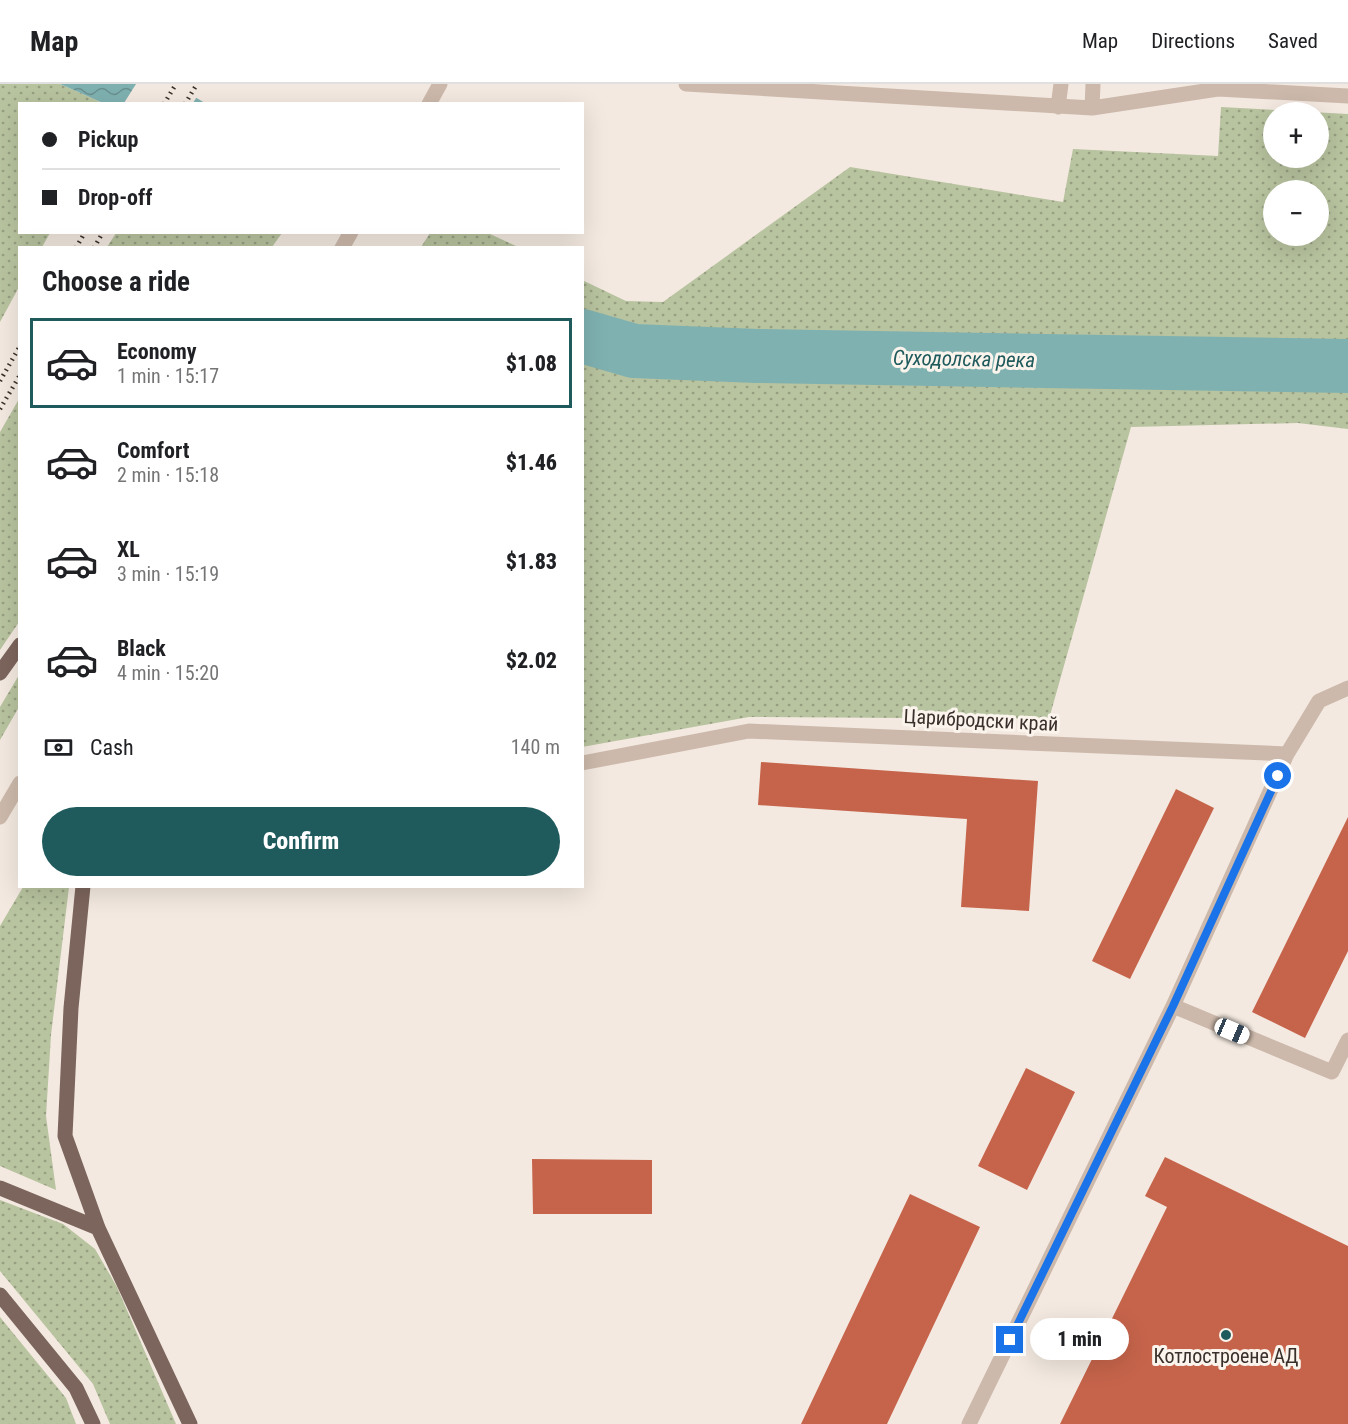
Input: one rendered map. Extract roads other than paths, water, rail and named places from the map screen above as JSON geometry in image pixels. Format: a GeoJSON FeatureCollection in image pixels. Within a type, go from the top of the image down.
{"type":"FeatureCollection","features":[{"type":"Feature","properties":{"kind":"main road"},"geometry":{"type":"LineString","coordinates":[[0,672],[18,648]]}},
{"type":"Feature","properties":{"kind":"main road"},"geometry":{"type":"LineString","coordinates":[[83,888],[71,1008],[65,1136],[98,1228],[190,1424]]}},
{"type":"Feature","properties":{"kind":"main road"},"geometry":{"type":"LineString","coordinates":[[0,1188],[98,1228]]}},
{"type":"Feature","properties":{"kind":"main road"},"geometry":{"type":"LineString","coordinates":[[0,1295],[76,1388],[93,1424]]}},
{"type":"Feature","properties":{"kind":"street"},"geometry":{"type":"LineString","coordinates":[[430,102],[440,84]]}},
{"type":"Feature","properties":{"kind":"street"},"geometry":{"type":"LineString","coordinates":[[686,84],[1092,108],[1218,89],[1348,96]]}},
{"type":"Feature","properties":{"kind":"street"},"geometry":{"type":"LineString","coordinates":[[1058,107],[1061,84]]}},
{"type":"Feature","properties":{"kind":"street"},"geometry":{"type":"LineString","coordinates":[[1092,108],[1093,84]]}},
{"type":"Feature","properties":{"kind":"street"},"geometry":{"type":"LineString","coordinates":[[969,1424],[1173,1006],[1287,754],[1319,701],[1348,688]]}},
{"type":"Feature","properties":{"kind":"street","name":"Царибродски край"},"geometry":{"type":"LineString","coordinates":[[584,763],[749,731],[1287,754]]}},
{"type":"Feature","properties":{"kind":"street"},"geometry":{"type":"LineString","coordinates":[[0,817],[18,786]]}},
{"type":"Feature","properties":{"kind":"street"},"geometry":{"type":"LineString","coordinates":[[1173,1006],[1332,1072],[1348,1040]]}},
{"type":"Feature","properties":{"kind":"water"},"geometry":{"type":"Polygon","coordinates":[[[60,84],[173,84],[203,102],[101,102],[60,84]]]}},
{"type":"Feature","properties":{"kind":"waterway","name":"Суходолска река"},"geometry":{"type":"LineString","coordinates":[[584,337],[634,351],[757,356],[1348,366]]}},
{"type":"Feature","properties":{"kind":"railway"},"geometry":{"type":"LineString","coordinates":[[165,102],[176,84]]}},
{"type":"Feature","properties":{"kind":"railway"},"geometry":{"type":"LineString","coordinates":[[186,102],[197,84]]}},
{"type":"Feature","properties":{"kind":"railway"},"geometry":{"type":"LineString","coordinates":[[77,246],[84,234]]}},
{"type":"Feature","properties":{"kind":"railway"},"geometry":{"type":"LineString","coordinates":[[95,246],[102,234]]}},
{"type":"Feature","properties":{"kind":"railway"},"geometry":{"type":"LineString","coordinates":[[0,381],[18,350]]}},
{"type":"Feature","properties":{"kind":"railway"},"geometry":{"type":"LineString","coordinates":[[0,409],[18,378]]}},
{"type":"Feature","properties":{"kind":"place","name":"Котлостроене АД"},"geometry":{"type":"Point","coordinates":[1226,1335]}}]}
